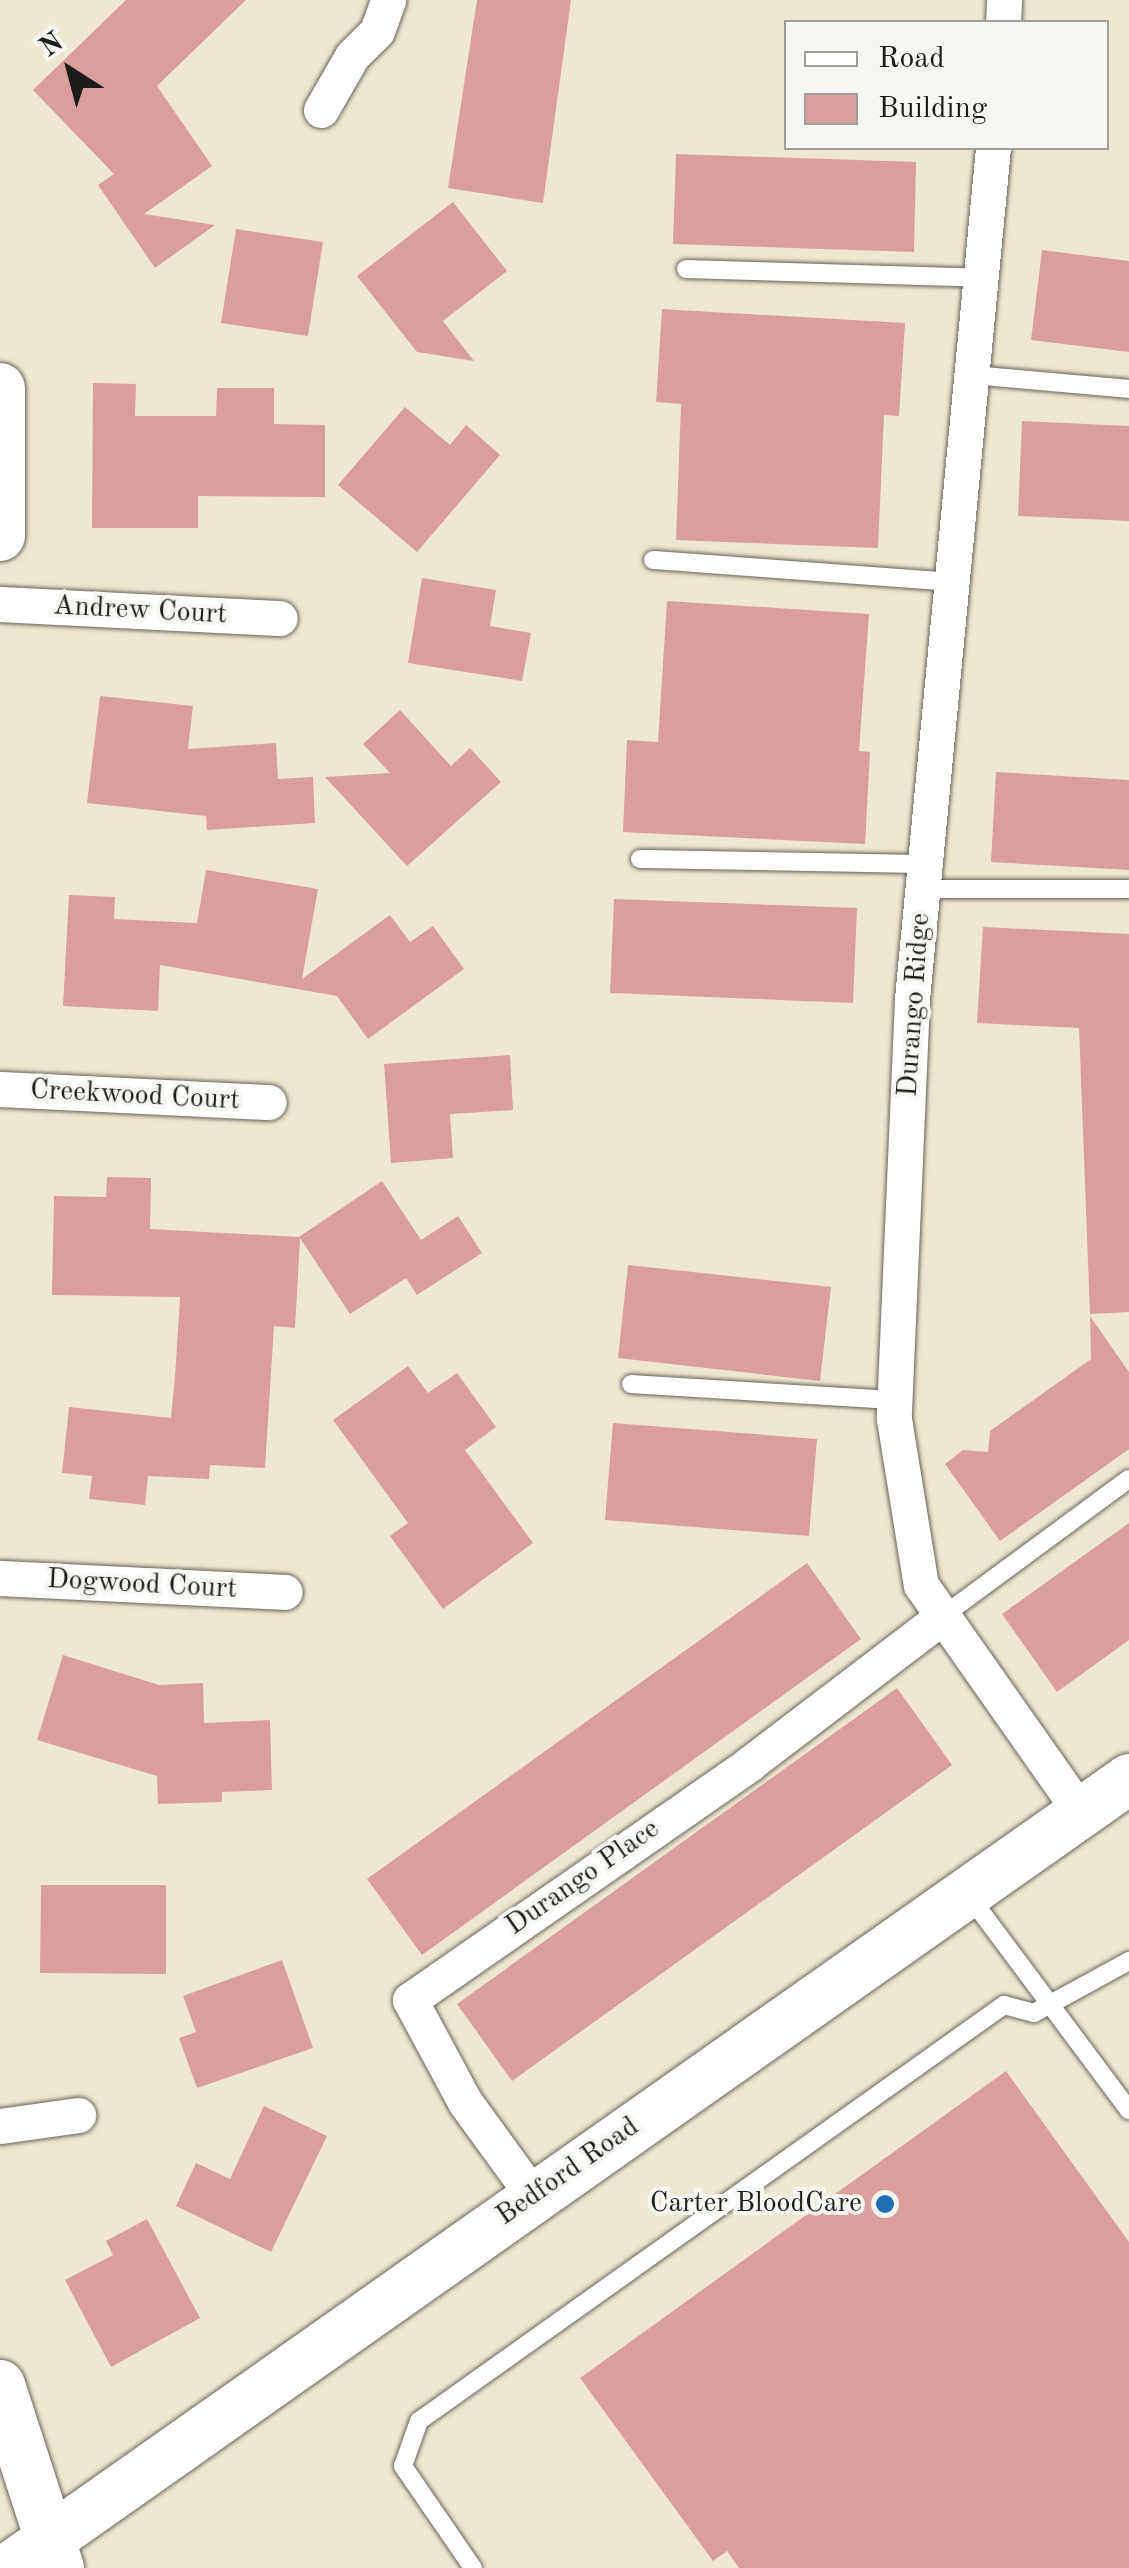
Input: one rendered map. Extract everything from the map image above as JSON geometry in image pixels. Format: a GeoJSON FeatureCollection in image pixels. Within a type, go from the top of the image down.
{"type":"FeatureCollection","features":[{"type":"Feature","properties":{"kind":"main road"},"geometry":{"type":"LineString","coordinates":[[0,388],[0,536]]}},
{"type":"Feature","properties":{"kind":"main road","name":"Bedford Road"},"geometry":{"type":"LineString","coordinates":[[39,2559],[534,2196],[1129,1779]]}},
{"type":"Feature","properties":{"kind":"main road"},"geometry":{"type":"LineString","coordinates":[[0,2385],[39,2559]]}},
{"type":"Feature","properties":{"kind":"street"},"geometry":{"type":"LineString","coordinates":[[321,110],[352,56],[378,30],[388,0]]}},
{"type":"Feature","properties":{"kind":"street","name":"Durango Ridge"},"geometry":{"type":"LineString","coordinates":[[993,150],[955,582],[912,1000],[896,1400],[922,1585],[1081,1813]]}},
{"type":"Feature","properties":{"kind":"street","name":"Andrew Court"},"geometry":{"type":"LineString","coordinates":[[0,604],[280,618]]}},
{"type":"Feature","properties":{"kind":"street","name":"Creekwood Court"},"geometry":{"type":"LineString","coordinates":[[0,1089],[269,1102]]}},
{"type":"Feature","properties":{"kind":"street","name":"Dogwood Court"},"geometry":{"type":"LineString","coordinates":[[0,1578],[285,1592]]}},
{"type":"Feature","properties":{"kind":"street","name":"Durango Place"},"geometry":{"type":"LineString","coordinates":[[534,2196],[465,2102],[410,2000],[749,1764],[942,1616]]}},
{"type":"Feature","properties":{"kind":"street"},"geometry":{"type":"LineString","coordinates":[[0,2126],[78,2115]]}},
{"type":"Feature","properties":{"kind":"lane"},"geometry":{"type":"LineString","coordinates":[[686,268],[981,278]]}},
{"type":"Feature","properties":{"kind":"lane"},"geometry":{"type":"LineString","coordinates":[[973,375],[1129,389]]}},
{"type":"Feature","properties":{"kind":"lane"},"geometry":{"type":"LineString","coordinates":[[653,560],[955,582]]}},
{"type":"Feature","properties":{"kind":"lane"},"geometry":{"type":"LineString","coordinates":[[640,859],[1129,890]]}},
{"type":"Feature","properties":{"kind":"lane"},"geometry":{"type":"LineString","coordinates":[[630,1384],[896,1400]]}},
{"type":"Feature","properties":{"kind":"lane"},"geometry":{"type":"LineString","coordinates":[[942,1616],[1129,1478]]}},
{"type":"Feature","properties":{"kind":"lane"},"geometry":{"type":"LineString","coordinates":[[967,1893],[1056,2004],[1129,2110]]}},
{"type":"Feature","properties":{"kind":"lane"},"geometry":{"type":"LineString","coordinates":[[473,2568],[403,2466],[419,2421],[1004,2005],[1034,2013],[1129,1960]]}},
{"type":"Feature","properties":{"kind":"building"},"geometry":{"type":"Polygon","coordinates":[[[126,0],[246,0],[157,86],[212,166],[144,214],[215,225],[155,268],[98,185],[114,174],[33,90],[126,0]]]}},
{"type":"Feature","properties":{"kind":"building"},"geometry":{"type":"Polygon","coordinates":[[[477,0],[571,0],[543,203],[448,188],[477,0]]]}},
{"type":"Feature","properties":{"kind":"building"},"geometry":{"type":"Polygon","coordinates":[[[676,154],[916,162],[914,252],[673,244],[676,154]]]}},
{"type":"Feature","properties":{"kind":"building"},"geometry":{"type":"Polygon","coordinates":[[[453,202],[507,271],[443,321],[474,361],[417,352],[357,276],[453,202]]]}},
{"type":"Feature","properties":{"kind":"building"},"geometry":{"type":"Polygon","coordinates":[[[236,229],[323,242],[308,336],[221,323],[236,229]]]}},
{"type":"Feature","properties":{"kind":"building"},"geometry":{"type":"Polygon","coordinates":[[[1042,250],[1129,261],[1129,352],[1031,340],[1042,250]]]}},
{"type":"Feature","properties":{"kind":"building"},"geometry":{"type":"Polygon","coordinates":[[[662,309],[905,323],[899,416],[884,415],[878,548],[676,540],[681,404],[656,402],[662,309]]]}},
{"type":"Feature","properties":{"kind":"building"},"geometry":{"type":"Polygon","coordinates":[[[93,383],[136,384],[135,416],[216,416],[217,388],[274,388],[274,424],[325,425],[325,497],[198,496],[198,528],[92,528],[93,383]]]}},
{"type":"Feature","properties":{"kind":"building"},"geometry":{"type":"Polygon","coordinates":[[[405,407],[450,445],[466,425],[500,455],[417,552],[338,485],[405,407]]]}},
{"type":"Feature","properties":{"kind":"building"},"geometry":{"type":"Polygon","coordinates":[[[1022,421],[1129,426],[1129,521],[1018,516],[1022,421]]]}},
{"type":"Feature","properties":{"kind":"building"},"geometry":{"type":"Polygon","coordinates":[[[422,578],[496,590],[490,626],[531,633],[522,681],[408,663],[422,578]]]}},
{"type":"Feature","properties":{"kind":"building"},"geometry":{"type":"Polygon","coordinates":[[[667,601],[869,614],[859,751],[870,752],[865,844],[623,832],[627,740],[658,742],[667,601]]]}},
{"type":"Feature","properties":{"kind":"building"},"geometry":{"type":"Polygon","coordinates":[[[100,696],[193,706],[188,749],[276,743],[278,779],[313,777],[315,823],[207,830],[206,816],[87,803],[100,696]]]}},
{"type":"Feature","properties":{"kind":"building"},"geometry":{"type":"Polygon","coordinates":[[[400,710],[451,766],[470,748],[501,782],[407,866],[325,777],[390,773],[363,744],[400,710]]]}},
{"type":"Feature","properties":{"kind":"building"},"geometry":{"type":"Polygon","coordinates":[[[996,772],[1129,780],[1129,870],[991,862],[996,772]]]}},
{"type":"Feature","properties":{"kind":"building"},"geometry":{"type":"Polygon","coordinates":[[[206,870],[318,889],[302,979],[390,915],[410,942],[433,926],[464,969],[368,1039],[337,996],[160,965],[158,1011],[63,1006],[69,895],[115,897],[114,919],[197,923],[206,870]]]}},
{"type":"Feature","properties":{"kind":"building"},"geometry":{"type":"Polygon","coordinates":[[[614,899],[857,908],[853,1003],[610,993],[614,899]]]}},
{"type":"Feature","properties":{"kind":"building"},"geometry":{"type":"Polygon","coordinates":[[[983,927],[1129,934],[1129,1312],[1090,1314],[1079,1028],[977,1023],[983,927]]]}},
{"type":"Feature","properties":{"kind":"building"},"geometry":{"type":"Polygon","coordinates":[[[510,1055],[513,1110],[450,1114],[453,1158],[391,1163],[384,1064],[510,1055]]]}},
{"type":"Feature","properties":{"kind":"building"},"geometry":{"type":"Polygon","coordinates":[[[107,1177],[151,1178],[150,1229],[299,1237],[382,1181],[421,1240],[458,1216],[482,1253],[417,1295],[406,1278],[350,1314],[300,1238],[295,1328],[274,1326],[265,1468],[210,1465],[209,1479],[148,1476],[145,1505],[89,1499],[92,1476],[62,1473],[69,1407],[171,1418],[180,1297],[52,1295],[54,1196],[106,1197],[107,1177]]]}},
{"type":"Feature","properties":{"kind":"building"},"geometry":{"type":"Polygon","coordinates":[[[628,1265],[831,1287],[820,1381],[618,1358],[628,1265]]]}},
{"type":"Feature","properties":{"kind":"building"},"geometry":{"type":"Polygon","coordinates":[[[1090,1316],[1129,1372],[1129,1449],[1000,1541],[945,1464],[963,1450],[988,1452],[990,1431],[1091,1359],[1090,1316]]]}},
{"type":"Feature","properties":{"kind":"building"},"geometry":{"type":"Polygon","coordinates":[[[408,1366],[428,1393],[457,1373],[496,1427],[465,1450],[533,1543],[443,1609],[390,1536],[408,1523],[333,1420],[408,1366]]]}},
{"type":"Feature","properties":{"kind":"building"},"geometry":{"type":"Polygon","coordinates":[[[613,1423],[817,1439],[809,1536],[605,1520],[613,1423]]]}},
{"type":"Feature","properties":{"kind":"building"},"geometry":{"type":"Polygon","coordinates":[[[1129,1523],[1129,1640],[1057,1692],[1002,1614],[1129,1523]]]}},
{"type":"Feature","properties":{"kind":"building"},"geometry":{"type":"Polygon","coordinates":[[[807,1563],[861,1639],[422,1955],[367,1879],[807,1563]]]}},
{"type":"Feature","properties":{"kind":"building"},"geometry":{"type":"Polygon","coordinates":[[[63,1655],[159,1685],[203,1683],[204,1723],[270,1720],[272,1790],[222,1792],[222,1802],[158,1804],[157,1776],[37,1740],[63,1655]]]}},
{"type":"Feature","properties":{"kind":"building"},"geometry":{"type":"Polygon","coordinates":[[[897,1688],[952,1765],[512,2081],[457,2004],[897,1688]]]}},
{"type":"Feature","properties":{"kind":"building"},"geometry":{"type":"Polygon","coordinates":[[[41,1885],[166,1885],[166,1974],[40,1973],[41,1885]]]}},
{"type":"Feature","properties":{"kind":"building"},"geometry":{"type":"Polygon","coordinates":[[[282,1960],[313,2048],[197,2088],[179,2038],[196,2032],[183,1996],[282,1960]]]}},
{"type":"Feature","properties":{"kind":"building"},"geometry":{"type":"Polygon","coordinates":[[[1006,2071],[1129,2242],[1129,2568],[739,2568],[727,2551],[713,2561],[580,2378],[1006,2071]]]}},
{"type":"Feature","properties":{"kind":"building"},"geometry":{"type":"Polygon","coordinates":[[[264,2106],[327,2136],[271,2252],[176,2206],[196,2163],[230,2179],[264,2106]]]}},
{"type":"Feature","properties":{"kind":"building"},"geometry":{"type":"Polygon","coordinates":[[[147,2219],[200,2318],[111,2367],[65,2280],[113,2255],[106,2241],[147,2219]]]}},
{"type":"Feature","properties":{"kind":"place","name":"Carter BloodCare"},"geometry":{"type":"Point","coordinates":[885,2204]}}]}
